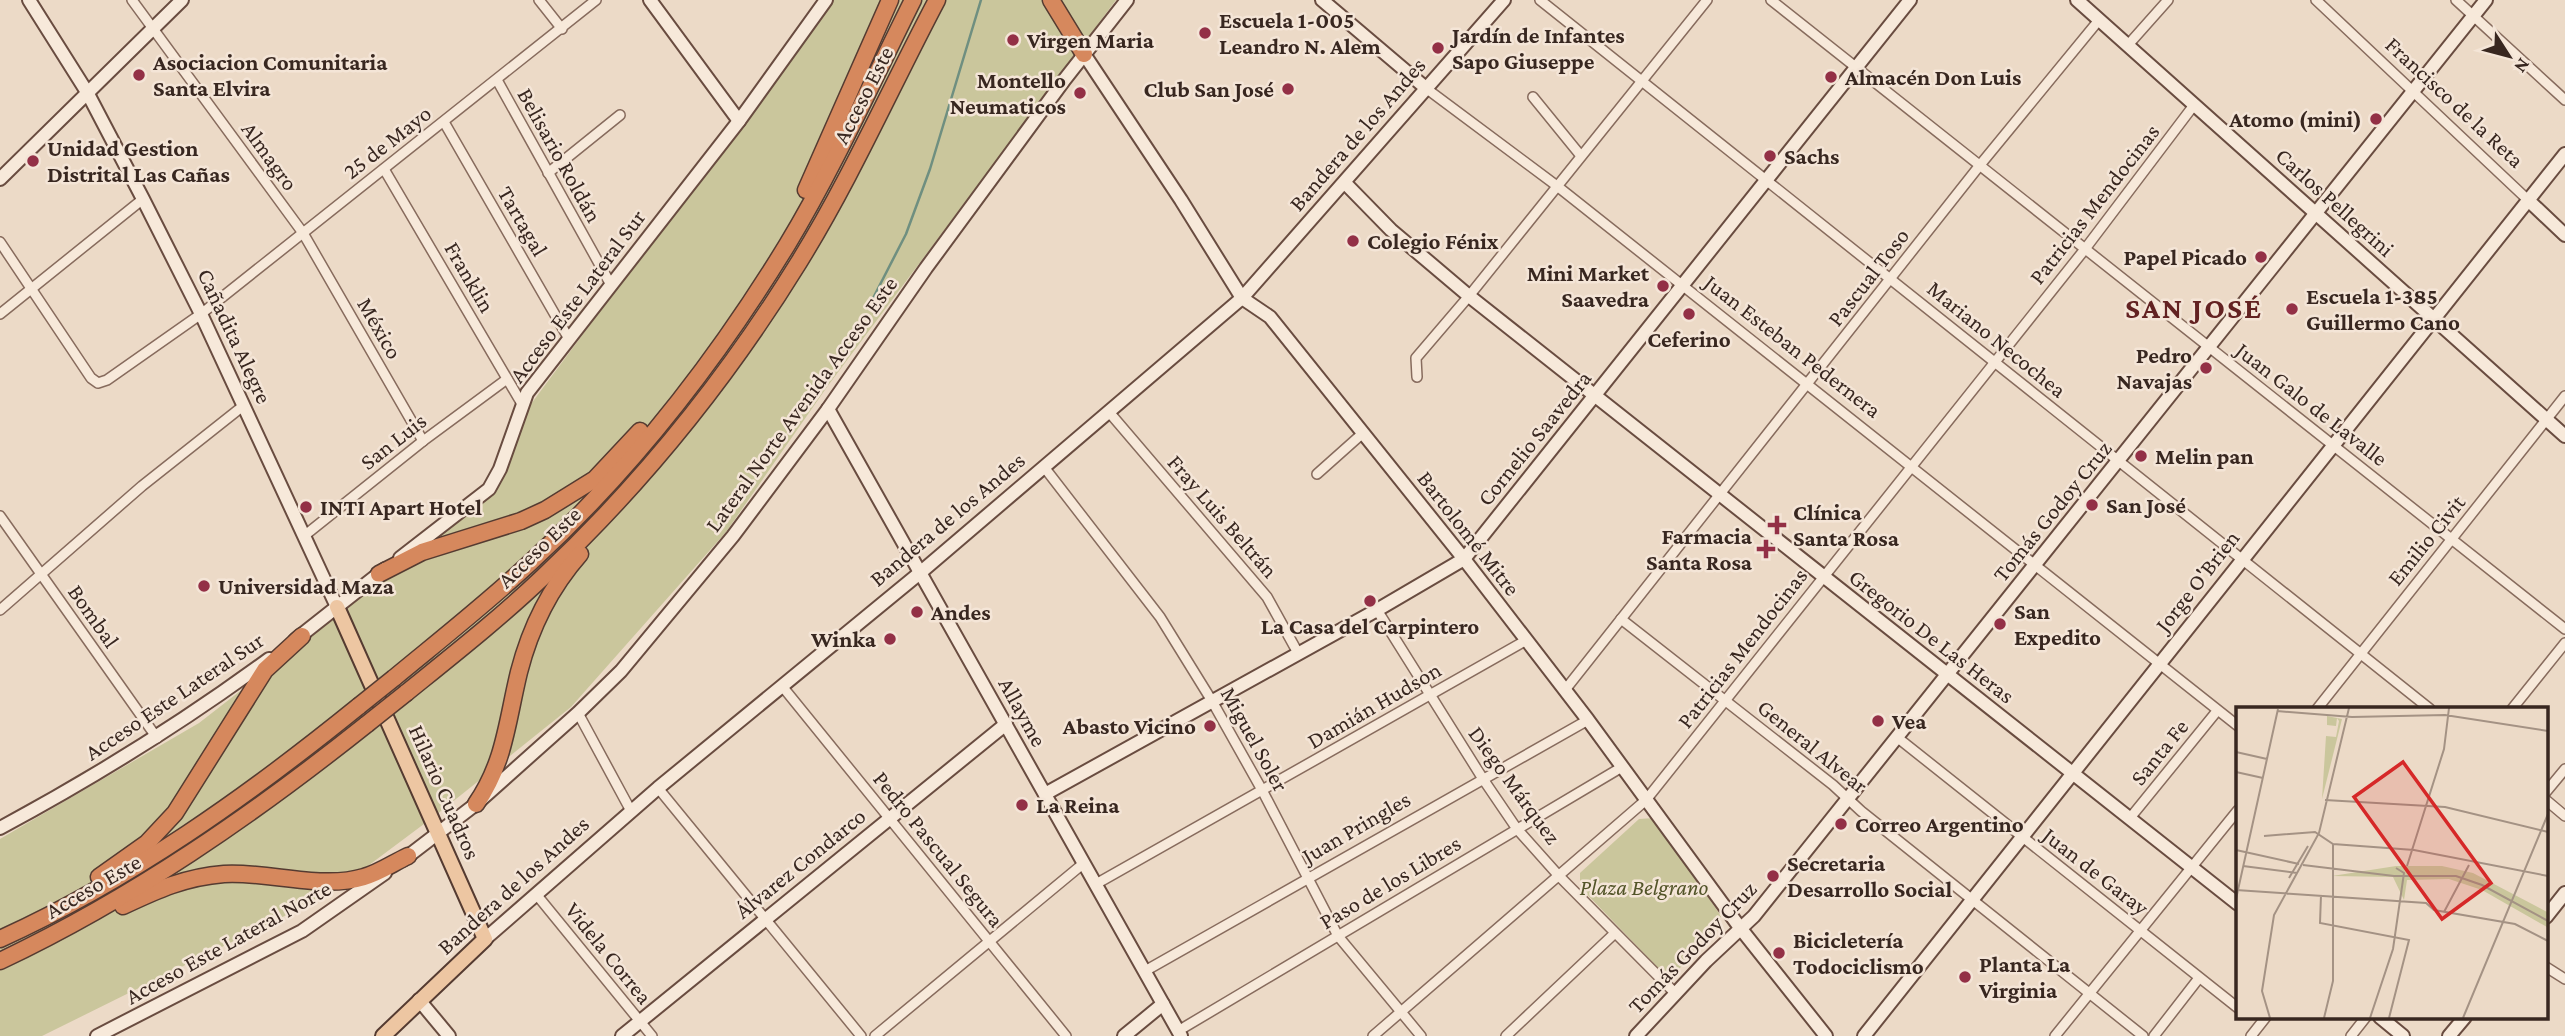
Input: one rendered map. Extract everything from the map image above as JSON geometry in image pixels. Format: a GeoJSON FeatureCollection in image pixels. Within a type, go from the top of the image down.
{"type":"FeatureCollection","features":[{"type":"Feature","properties":{"kind":"highway"},"geometry":{"type":"LineString","coordinates":[[735,322],[751,286],[803,198],[890,0]]}},
{"type":"Feature","properties":{"kind":"highway","name":"Acceso Este"},"geometry":{"type":"LineString","coordinates":[[2,938],[152,857],[268,778],[472,614],[565,529],[632,458],[712,356],[785,247],[812,201],[913,0]]}},
{"type":"Feature","properties":{"kind":"highway","name":"Acceso Este"},"geometry":{"type":"LineString","coordinates":[[0,963],[74,924],[197,850],[296,779],[503,613],[578,543],[689,419],[750,338],[825,218],[937,0]]}},
{"type":"Feature","properties":{"kind":"highway"},"geometry":{"type":"LineString","coordinates":[[1051,0],[1084,54]]}},
{"type":"Feature","properties":{"kind":"highway"},"geometry":{"type":"LineString","coordinates":[[476,804],[497,768],[526,649],[555,586],[567,568],[662,461],[711,400],[731,374],[750,338]]}},
{"type":"Feature","properties":{"kind":"highway"},"geometry":{"type":"LineString","coordinates":[[379,574],[422,552],[521,521],[573,494],[611,464],[661,407],[712,356]]}},
{"type":"Feature","properties":{"kind":"highway"},"geometry":{"type":"LineString","coordinates":[[48,915],[147,842],[168,821],[190,792],[265,670],[302,636]]}},
{"type":"Feature","properties":{"kind":"highway"},"geometry":{"type":"LineString","coordinates":[[74,924],[98,918],[170,884],[188,879],[227,874],[345,880],[366,877],[408,856]]}},
{"type":"Feature","properties":{"kind":"main road","name":"Cañadita Alegre"},"geometry":{"type":"LineString","coordinates":[[337,607],[380,701]]}},
{"type":"Feature","properties":{"kind":"main road","name":"Hilario Cuadros"},"geometry":{"type":"LineString","coordinates":[[380,701],[485,939]]}},
{"type":"Feature","properties":{"kind":"main road","name":"Bandera de los Andes"},"geometry":{"type":"LineString","coordinates":[[383,1036],[485,939]]}},
{"type":"Feature","properties":{"kind":"street","name":"Cañadita Alegre"},"geometry":{"type":"LineString","coordinates":[[29,0],[87,92],[143,199],[201,314],[337,607]]}},
{"type":"Feature","properties":{"kind":"street","name":"Almagro"},"geometry":{"type":"LineString","coordinates":[[132,0],[303,233]]}},
{"type":"Feature","properties":{"kind":"street"},"geometry":{"type":"LineString","coordinates":[[0,179],[181,0]]}},
{"type":"Feature","properties":{"kind":"street"},"geometry":{"type":"LineString","coordinates":[[538,0],[562,29]]}},
{"type":"Feature","properties":{"kind":"street","name":"25 de Mayo"},"geometry":{"type":"LineString","coordinates":[[32,288],[91,378],[99,383],[107,380],[201,314],[596,0]]}},
{"type":"Feature","properties":{"kind":"street"},"geometry":{"type":"LineString","coordinates":[[650,0],[739,121]]}},
{"type":"Feature","properties":{"kind":"street","name":"Acceso Este Lateral Sur"},"geometry":{"type":"LineString","coordinates":[[0,828],[60,796],[199,711],[302,636],[489,489],[500,469],[527,393],[739,121],[826,0]]}},
{"type":"Feature","properties":{"kind":"street","name":"Lateral Norte Avenida Acceso Este"},"geometry":{"type":"LineString","coordinates":[[476,804],[621,671],[724,547],[828,409],[926,268],[1127,0]]}},
{"type":"Feature","properties":{"kind":"street","name":"Juan Esteban Pedernera"},"geometry":{"type":"LineString","coordinates":[[1322,0],[1427,89],[1557,186],[2236,725]]}},
{"type":"Feature","properties":{"kind":"street","name":"Bandera de los Andes"},"geometry":{"type":"LineString","coordinates":[[485,939],[658,788],[921,572],[1242,298],[1504,0]]}},
{"type":"Feature","properties":{"kind":"street","name":"Mariano Necochea"},"geometry":{"type":"LineString","coordinates":[[1540,0],[2427,707]]}},
{"type":"Feature","properties":{"kind":"street"},"geometry":{"type":"LineString","coordinates":[[1417,377],[1416,358],[1707,0]]}},
{"type":"Feature","properties":{"kind":"street","name":"Juan Galo de Lavalle"},"geometry":{"type":"LineString","coordinates":[[1771,0],[2565,629]]}},
{"type":"Feature","properties":{"kind":"street","name":"Cornelio Saavedra"},"geometry":{"type":"LineString","coordinates":[[1045,794],[1464,559],[1910,0]]}},
{"type":"Feature","properties":{"kind":"street","name":"Carlos Pellegrini"},"geometry":{"type":"LineString","coordinates":[[2077,0],[2565,436]]}},
{"type":"Feature","properties":{"kind":"street"},"geometry":{"type":"LineString","coordinates":[[2128,45],[2168,0]]}},
{"type":"Feature","properties":{"kind":"street","name":"Francisco de la Reta"},"geometry":{"type":"LineString","coordinates":[[2316,0],[2565,235]]}},
{"type":"Feature","properties":{"kind":"street"},"geometry":{"type":"LineString","coordinates":[[2456,0],[2565,100]]}},
{"type":"Feature","properties":{"kind":"street","name":"Tomás Godoy Cruz"},"geometry":{"type":"LineString","coordinates":[[1636,1036],[1718,949],[1754,916],[2486,0]]}},
{"type":"Feature","properties":{"kind":"street","name":"Pascual Toso"},"geometry":{"type":"LineString","coordinates":[[1565,690],[1980,165],[2099,20]]}},
{"type":"Feature","properties":{"kind":"street","name":"Bartolomé Mitre"},"geometry":{"type":"LineString","coordinates":[[1084,54],[1242,298],[1270,317],[1464,559],[1588,720],[1741,929],[1826,1036]]}},
{"type":"Feature","properties":{"kind":"street","name":"Belisario Roldán"},"geometry":{"type":"LineString","coordinates":[[497,80],[611,285]]}},
{"type":"Feature","properties":{"kind":"street"},"geometry":{"type":"LineString","coordinates":[[1533,97],[1581,156]]}},
{"type":"Feature","properties":{"kind":"street","name":"Patricias Mendocinas"},"geometry":{"type":"LineString","coordinates":[[1373,1036],[1646,800],[2085,249],[2194,105]]}},
{"type":"Feature","properties":{"kind":"street"},"geometry":{"type":"LineString","coordinates":[[548,173],[620,115]]}},
{"type":"Feature","properties":{"kind":"street","name":"Tartagal"},"geometry":{"type":"LineString","coordinates":[[444,122],[569,339]]}},
{"type":"Feature","properties":{"kind":"street","name":"Jorge O'Brien"},"geometry":{"type":"LineString","coordinates":[[1864,1036],[2565,153]]}},
{"type":"Feature","properties":{"kind":"street","name":"Franklin"},"geometry":{"type":"LineString","coordinates":[[384,169],[522,404]]}},
{"type":"Feature","properties":{"kind":"street","name":"Gregorio De Las Heras"},"geometry":{"type":"LineString","coordinates":[[1345,183],[1406,243],[1469,296],[1822,578],[2236,903]]}},
{"type":"Feature","properties":{"kind":"street"},"geometry":{"type":"LineString","coordinates":[[0,314],[143,199]]}},
{"type":"Feature","properties":{"kind":"street","name":"México"},"geometry":{"type":"LineString","coordinates":[[303,233],[423,441]]}},
{"type":"Feature","properties":{"kind":"street"},"geometry":{"type":"LineString","coordinates":[[0,242],[32,288]]}},
{"type":"Feature","properties":{"kind":"street","name":"San Luis"},"geometry":{"type":"LineString","coordinates":[[304,536],[423,441],[507,379]]}},
{"type":"Feature","properties":{"kind":"street","name":"Emilio Civit"},"geometry":{"type":"LineString","coordinates":[[2319,707],[2565,396]]}},
{"type":"Feature","properties":{"kind":"street"},"geometry":{"type":"LineString","coordinates":[[0,610],[142,486],[243,407]]}},
{"type":"Feature","properties":{"kind":"street","name":"Allayme"},"geometry":{"type":"LineString","coordinates":[[828,409],[1179,1033]]}},
{"type":"Feature","properties":{"kind":"street","name":"Fray Luis Beltrán"},"geometry":{"type":"LineString","coordinates":[[1109,412],[1267,597],[1298,653]]}},
{"type":"Feature","properties":{"kind":"street"},"geometry":{"type":"LineString","coordinates":[[1317,474],[1363,433]]}},
{"type":"Feature","properties":{"kind":"street","name":"Miguel Soler"},"geometry":{"type":"LineString","coordinates":[[1044,467],[1152,604],[1212,701],[1262,790],[1338,936],[1421,1036]]}},
{"type":"Feature","properties":{"kind":"street","name":"Bombal"},"geometry":{"type":"LineString","coordinates":[[0,516],[157,738]]}},
{"type":"Feature","properties":{"kind":"street","name":"Diego Márquez"},"geometry":{"type":"LineString","coordinates":[[1377,610],[1517,829],[1559,876],[1675,993]]}},
{"type":"Feature","properties":{"kind":"street","name":"General Alvear"},"geometry":{"type":"LineString","coordinates":[[1621,619],[1726,700],[2143,1036]]}},
{"type":"Feature","properties":{"kind":"street","name":"Damián Hudson"},"geometry":{"type":"LineString","coordinates":[[1096,884],[1525,641]]}},
{"type":"Feature","properties":{"kind":"street"},"geometry":{"type":"LineString","coordinates":[[2514,707],[2565,643]]}},
{"type":"Feature","properties":{"kind":"street","name":"Pedro Pascual Segura"},"geometry":{"type":"LineString","coordinates":[[782,686],[1066,1036]]}},
{"type":"Feature","properties":{"kind":"street","name":"Santa Fe"},"geometry":{"type":"LineString","coordinates":[[2130,818],[2217,711]]}},
{"type":"Feature","properties":{"kind":"street"},"geometry":{"type":"LineString","coordinates":[[578,713],[631,811]]}},
{"type":"Feature","properties":{"kind":"street","name":"Juan Pringles"},"geometry":{"type":"LineString","coordinates":[[1145,971],[1588,720]]}},
{"type":"Feature","properties":{"kind":"street","name":"Álvarez Condarco"},"geometry":{"type":"LineString","coordinates":[[622,1036],[1006,724]]}},
{"type":"Feature","properties":{"kind":"street","name":"Juan de Garay"},"geometry":{"type":"LineString","coordinates":[[1898,738],[2236,1006]]}},
{"type":"Feature","properties":{"kind":"street","name":"Paso de los Libres"},"geometry":{"type":"LineString","coordinates":[[1179,1033],[1622,767]]}},
{"type":"Feature","properties":{"kind":"street"},"geometry":{"type":"LineString","coordinates":[[2548,790],[2565,769]]}},
{"type":"Feature","properties":{"kind":"street"},"geometry":{"type":"LineString","coordinates":[[658,788],[861,1036]]}},
{"type":"Feature","properties":{"kind":"street"},"geometry":{"type":"LineString","coordinates":[[2548,802],[2565,816]]}},
{"type":"Feature","properties":{"kind":"street","name":"Acceso Este Lateral Norte"},"geometry":{"type":"LineString","coordinates":[[97,1036],[302,931],[334,911],[476,804]]}},
{"type":"Feature","properties":{"kind":"street"},"geometry":{"type":"LineString","coordinates":[[2055,1036],[2236,813]]}},
{"type":"Feature","properties":{"kind":"street"},"geometry":{"type":"LineString","coordinates":[[875,1036],[1084,863]]}},
{"type":"Feature","properties":{"kind":"street"},"geometry":{"type":"LineString","coordinates":[[2548,914],[2565,893]]}},
{"type":"Feature","properties":{"kind":"street","name":"Videla Correa"},"geometry":{"type":"LineString","coordinates":[[536,894],[652,1036]]}},
{"type":"Feature","properties":{"kind":"street"},"geometry":{"type":"LineString","coordinates":[[1506,1036],[1615,933]]}},
{"type":"Feature","properties":{"kind":"street"},"geometry":{"type":"LineString","coordinates":[[2548,968],[2565,979]]}},
{"type":"Feature","properties":{"kind":"street"},"geometry":{"type":"LineString","coordinates":[[2154,1036],[2199,978]]}},
{"type":"Feature","properties":{"kind":"street"},"geometry":{"type":"LineString","coordinates":[[419,1000],[449,1036]]}},
{"type":"Feature","properties":{"kind":"street"},"geometry":{"type":"LineString","coordinates":[[1124,1036],[1163,1004]]}},
{"type":"Feature","properties":{"kind":"street"},"geometry":{"type":"LineString","coordinates":[[2351,1036],[2365,1018]]}},
{"type":"Feature","properties":{"kind":"street"},"geometry":{"type":"LineString","coordinates":[[2381,1018],[2403,1036]]}},
{"type":"Feature","properties":{"kind":"street"},"geometry":{"type":"LineString","coordinates":[[2449,1036],[2464,1018]]}},
{"type":"Feature","properties":{"kind":"street"},"geometry":{"type":"LineString","coordinates":[[2251,1036],[2263,1021]]}},
{"type":"Feature","properties":{"kind":"green space"},"geometry":{"type":"Polygon","coordinates":[[[832,0],[1116,0],[827,387],[726,532],[571,707],[436,815],[333,892],[42,1036],[0,1036],[0,839],[199,723],[486,500],[505,471],[528,408],[832,0]]]}},
{"type":"Feature","properties":{"kind":"green space","name":"Plaza Belgrano"},"geometry":{"type":"Polygon","coordinates":[[[1654,818],[1721,916],[1720,928],[1675,973],[1662,972],[1580,887],[1580,873],[1639,819],[1654,818]]]}},
{"type":"Feature","properties":{"kind":"waterway"},"geometry":{"type":"LineString","coordinates":[[868,308],[906,234],[930,169],[981,0]]}},
{"type":"Feature","properties":{"kind":"place","name":"Escuela 1-005 Leandro N. Alem"},"geometry":{"type":"Point","coordinates":[1205,33]}},
{"type":"Feature","properties":{"kind":"place","name":"Virgen Maria"},"geometry":{"type":"Point","coordinates":[1013,40]}},
{"type":"Feature","properties":{"kind":"place","name":"Jardín de Infantes Sapo Giuseppe"},"geometry":{"type":"Point","coordinates":[1438,48]}},
{"type":"Feature","properties":{"kind":"place","name":"Asociacion Comunitaria Santa Elvira"},"geometry":{"type":"Point","coordinates":[139,75]}},
{"type":"Feature","properties":{"kind":"place","name":"Almacén Don Luis"},"geometry":{"type":"Point","coordinates":[1831,77]}},
{"type":"Feature","properties":{"kind":"place","name":"Club San José"},"geometry":{"type":"Point","coordinates":[1288,89]}},
{"type":"Feature","properties":{"kind":"place","name":"Montello Neumaticos"},"geometry":{"type":"Point","coordinates":[1080,93]}},
{"type":"Feature","properties":{"kind":"place","name":"Atomo (mini)"},"geometry":{"type":"Point","coordinates":[2376,119]}},
{"type":"Feature","properties":{"kind":"place","name":"Sachs"},"geometry":{"type":"Point","coordinates":[1770,156]}},
{"type":"Feature","properties":{"kind":"place","name":"Unidad Gestion Distrital Las Cañas"},"geometry":{"type":"Point","coordinates":[33,161]}},
{"type":"Feature","properties":{"kind":"place","name":"Colegio Fénix"},"geometry":{"type":"Point","coordinates":[1353,241]}},
{"type":"Feature","properties":{"kind":"place","name":"Papel Picado"},"geometry":{"type":"Point","coordinates":[2261,257]}},
{"type":"Feature","properties":{"kind":"place","name":"Mini Market Saavedra"},"geometry":{"type":"Point","coordinates":[1663,286]}},
{"type":"Feature","properties":{"kind":"place","name":"Escuela 1-385 Guillermo Cano"},"geometry":{"type":"Point","coordinates":[2292,309]}},
{"type":"Feature","properties":{"kind":"place","name":"Ceferino"},"geometry":{"type":"Point","coordinates":[1689,314]}},
{"type":"Feature","properties":{"kind":"place","name":"Pedro Navajas"},"geometry":{"type":"Point","coordinates":[2206,368]}},
{"type":"Feature","properties":{"kind":"place","name":"Melin pan"},"geometry":{"type":"Point","coordinates":[2141,456]}},
{"type":"Feature","properties":{"kind":"place","name":"San José"},"geometry":{"type":"Point","coordinates":[2092,505]}},
{"type":"Feature","properties":{"kind":"place","name":"INTI Apart Hotel"},"geometry":{"type":"Point","coordinates":[306,507]}},
{"type":"Feature","properties":{"kind":"place","name":"Clínica Santa Rosa"},"geometry":{"type":"Point","coordinates":[1777,525]}},
{"type":"Feature","properties":{"kind":"place","name":"Farmacia Santa Rosa"},"geometry":{"type":"Point","coordinates":[1766,549]}},
{"type":"Feature","properties":{"kind":"place","name":"Universidad Maza"},"geometry":{"type":"Point","coordinates":[204,586]}},
{"type":"Feature","properties":{"kind":"place","name":"La Casa del Carpintero"},"geometry":{"type":"Point","coordinates":[1370,601]}},
{"type":"Feature","properties":{"kind":"place","name":"Andes"},"geometry":{"type":"Point","coordinates":[917,612]}},
{"type":"Feature","properties":{"kind":"place","name":"San Expedito"},"geometry":{"type":"Point","coordinates":[2000,624]}},
{"type":"Feature","properties":{"kind":"place","name":"Winka"},"geometry":{"type":"Point","coordinates":[890,639]}},
{"type":"Feature","properties":{"kind":"place","name":"Vea"},"geometry":{"type":"Point","coordinates":[1878,721]}},
{"type":"Feature","properties":{"kind":"place","name":"Abasto Vicino"},"geometry":{"type":"Point","coordinates":[1210,726]}},
{"type":"Feature","properties":{"kind":"place","name":"La Reina"},"geometry":{"type":"Point","coordinates":[1022,805]}},
{"type":"Feature","properties":{"kind":"place","name":"Correo Argentino"},"geometry":{"type":"Point","coordinates":[1841,824]}},
{"type":"Feature","properties":{"kind":"place","name":"Secretaria Desarrollo Social"},"geometry":{"type":"Point","coordinates":[1773,876]}},
{"type":"Feature","properties":{"kind":"place","name":"Bicicletería Todociclismo"},"geometry":{"type":"Point","coordinates":[1779,953]}},
{"type":"Feature","properties":{"kind":"place","name":"Planta La Virginia"},"geometry":{"type":"Point","coordinates":[1965,977]}},
{"type":"Feature","properties":{"kind":"district","name":"SAN JOSÉ"},"geometry":{"type":"Point","coordinates":[2194,308]}}]}
